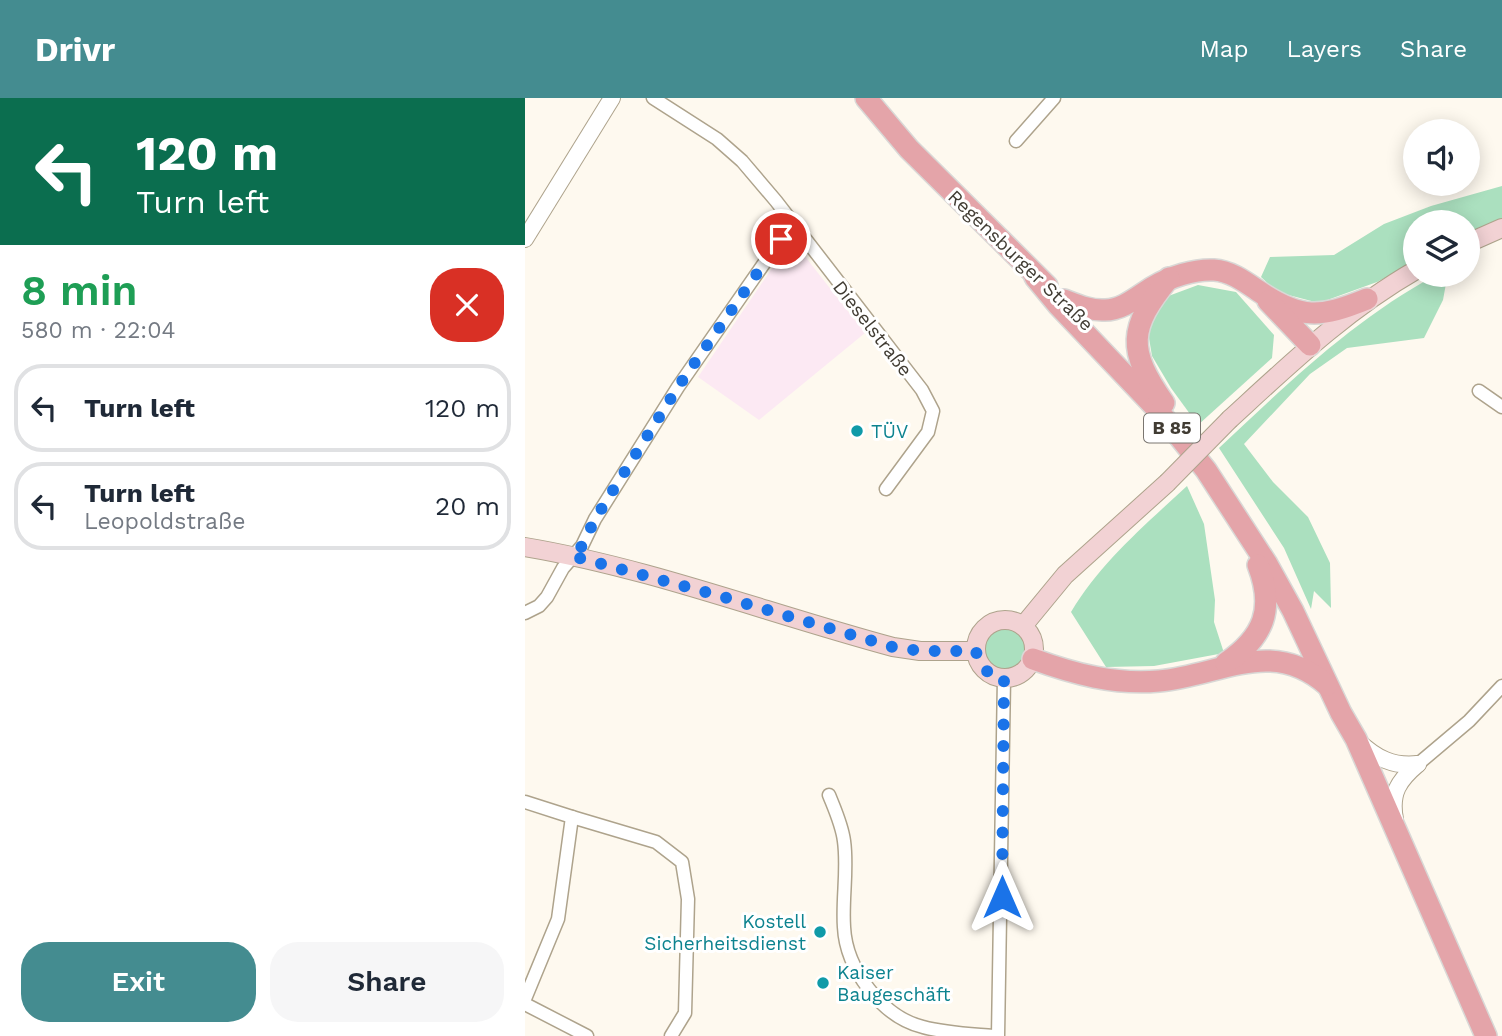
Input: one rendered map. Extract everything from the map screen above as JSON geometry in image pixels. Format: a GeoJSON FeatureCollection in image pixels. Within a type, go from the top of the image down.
{"type":"FeatureCollection","features":[{"type":"Feature","properties":{"kind":"main road","name":"Regensburger Straße"},"geometry":{"type":"LineString","coordinates":[[866,98],[909,149],[1035,277],[1064,300],[1177,421]]}},
{"type":"Feature","properties":{"kind":"main road"},"geometry":{"type":"LineString","coordinates":[[1480,238],[1502,228]]}},
{"type":"Feature","properties":{"kind":"main road"},"geometry":{"type":"LineString","coordinates":[[1064,300],[1093,310],[1108,310],[1124,305],[1169,278],[1216,270],[1245,281],[1260,292],[1310,345]]}},
{"type":"Feature","properties":{"kind":"main road","name":"B 85"},"geometry":{"type":"LineString","coordinates":[[1035,277],[1157,409],[1206,470],[1239,519],[1293,611],[1341,713],[1355,736]]}},
{"type":"Feature","properties":{"kind":"main road"},"geometry":{"type":"LineString","coordinates":[[1169,278],[1143,313],[1136,340],[1146,375],[1177,421]]}},
{"type":"Feature","properties":{"kind":"main road"},"geometry":{"type":"LineString","coordinates":[[1023,626],[1065,575],[1167,483],[1230,419],[1310,345],[1367,299],[1403,278]]}},
{"type":"Feature","properties":{"kind":"main road"},"geometry":{"type":"LineString","coordinates":[[1260,292],[1300,311],[1315,314],[1341,309],[1367,299]]}},
{"type":"Feature","properties":{"kind":"main road","name":"B 85"},"geometry":{"type":"LineString","coordinates":[[1177,421],[1209,461],[1256,529],[1300,608],[1486,1036]]}},
{"type":"Feature","properties":{"kind":"main road"},"geometry":{"type":"LineString","coordinates":[[1216,670],[1251,643],[1262,626],[1267,600],[1261,572],[1239,519]]}},
{"type":"Feature","properties":{"kind":"main road"},"geometry":{"type":"LineString","coordinates":[[525,547],[572,556],[713,594],[893,647],[921,651],[976,651]]}},
{"type":"Feature","properties":{"kind":"main road"},"geometry":{"type":"LineString","coordinates":[[1009,620],[1023,626],[1032,636],[1034,645],[1033,659],[1025,671],[1017,676],[1004,678],[989,673],[982,667],[976,651],[978,639],[990,625],[1009,620]]}},
{"type":"Feature","properties":{"kind":"main road"},"geometry":{"type":"LineString","coordinates":[[1033,659],[1080,675],[1127,681],[1187,678],[1243,662],[1274,660],[1309,672],[1328,686]]}},
{"type":"Feature","properties":{"kind":"street"},"geometry":{"type":"LineString","coordinates":[[525,239],[612,98]]}},
{"type":"Feature","properties":{"kind":"street","name":"Dieselstraße"},"geometry":{"type":"LineString","coordinates":[[653,98],[717,139],[742,161],[922,390],[933,411],[928,432],[886,489]]}},
{"type":"Feature","properties":{"kind":"street"},"geometry":{"type":"LineString","coordinates":[[1016,141],[1054,98]]}},
{"type":"Feature","properties":{"kind":"street"},"geometry":{"type":"LineString","coordinates":[[525,613],[539,606],[547,597],[572,556],[582,546],[595,519],[678,387],[781,239],[794,226]]}},
{"type":"Feature","properties":{"kind":"street"},"geometry":{"type":"LineString","coordinates":[[1479,391],[1502,407]]}},
{"type":"Feature","properties":{"kind":"street"},"geometry":{"type":"LineString","coordinates":[[829,795],[844,842],[844,930],[856,972],[869,990],[904,1019],[921,1027],[995,1036],[1004,678]]}},
{"type":"Feature","properties":{"kind":"street"},"geometry":{"type":"LineString","coordinates":[[1399,836],[1392,803],[1394,793],[1406,774],[1451,738],[1502,685]]}},
{"type":"Feature","properties":{"kind":"street"},"geometry":{"type":"LineString","coordinates":[[1355,736],[1381,759],[1404,766],[1418,764]]}},
{"type":"Feature","properties":{"kind":"street"},"geometry":{"type":"LineString","coordinates":[[525,802],[656,842],[682,862],[688,899],[685,1013],[671,1036]]}},
{"type":"Feature","properties":{"kind":"street"},"geometry":{"type":"LineString","coordinates":[[525,999],[558,919],[572,817]]}},
{"type":"Feature","properties":{"kind":"street"},"geometry":{"type":"LineString","coordinates":[[525,1004],[587,1036]]}},
{"type":"Feature","properties":{"kind":"shaded area"},"geometry":{"type":"Polygon","coordinates":[[[800,250],[865,333],[759,420],[698,377],[783,252],[800,250]]]}},
{"type":"Feature","properties":{"kind":"green space"},"geometry":{"type":"Polygon","coordinates":[[[1502,186],[1502,220],[1480,230],[1480,210],[1421,210],[1466,196],[1480,196],[1480,192],[1502,186]]]}},
{"type":"Feature","properties":{"kind":"green space"},"geometry":{"type":"Polygon","coordinates":[[[1403,217],[1403,269],[1377,282],[1319,303],[1277,292],[1261,277],[1270,257],[1334,255],[1384,224],[1403,217]]]}},
{"type":"Feature","properties":{"kind":"green space"},"geometry":{"type":"Polygon","coordinates":[[[1198,285],[1236,292],[1274,335],[1272,358],[1198,425],[1152,356],[1147,326],[1163,298],[1198,285]]]}},
{"type":"Feature","properties":{"kind":"green space"},"geometry":{"type":"Polygon","coordinates":[[[1415,287],[1445,287],[1443,300],[1424,338],[1347,348],[1310,374],[1244,444],[1273,482],[1308,517],[1330,563],[1331,608],[1314,591],[1311,609],[1284,548],[1219,448],[1322,354],[1415,287]]]}},
{"type":"Feature","properties":{"kind":"green space"},"geometry":{"type":"Polygon","coordinates":[[[1187,486],[1204,524],[1215,600],[1214,622],[1224,653],[1154,666],[1106,667],[1071,612],[1110,560],[1187,486]]]}},
{"type":"Feature","properties":{"kind":"green space"},"geometry":{"type":"Polygon","coordinates":[[[1007,627],[1022,634],[1029,649],[1022,664],[1007,671],[992,664],[985,649],[992,634],[1007,627]]]}},
{"type":"Feature","properties":{"kind":"place","name":"TÜV"},"geometry":{"type":"Point","coordinates":[857,431]}},
{"type":"Feature","properties":{"kind":"place","name":"Kostell Sicherheitsdienst"},"geometry":{"type":"Point","coordinates":[820,932]}},
{"type":"Feature","properties":{"kind":"place","name":"Kaiser Baugeschäft"},"geometry":{"type":"Point","coordinates":[823,983]}},
{"type":"Feature","properties":{"kind":"route"},"geometry":{"type":"LineString","coordinates":[[781,239],[678,387],[595,519],[582,546],[572,556],[893,647],[921,651],[976,651],[982,667],[989,673],[1004,678],[1002,897]]}}]}
